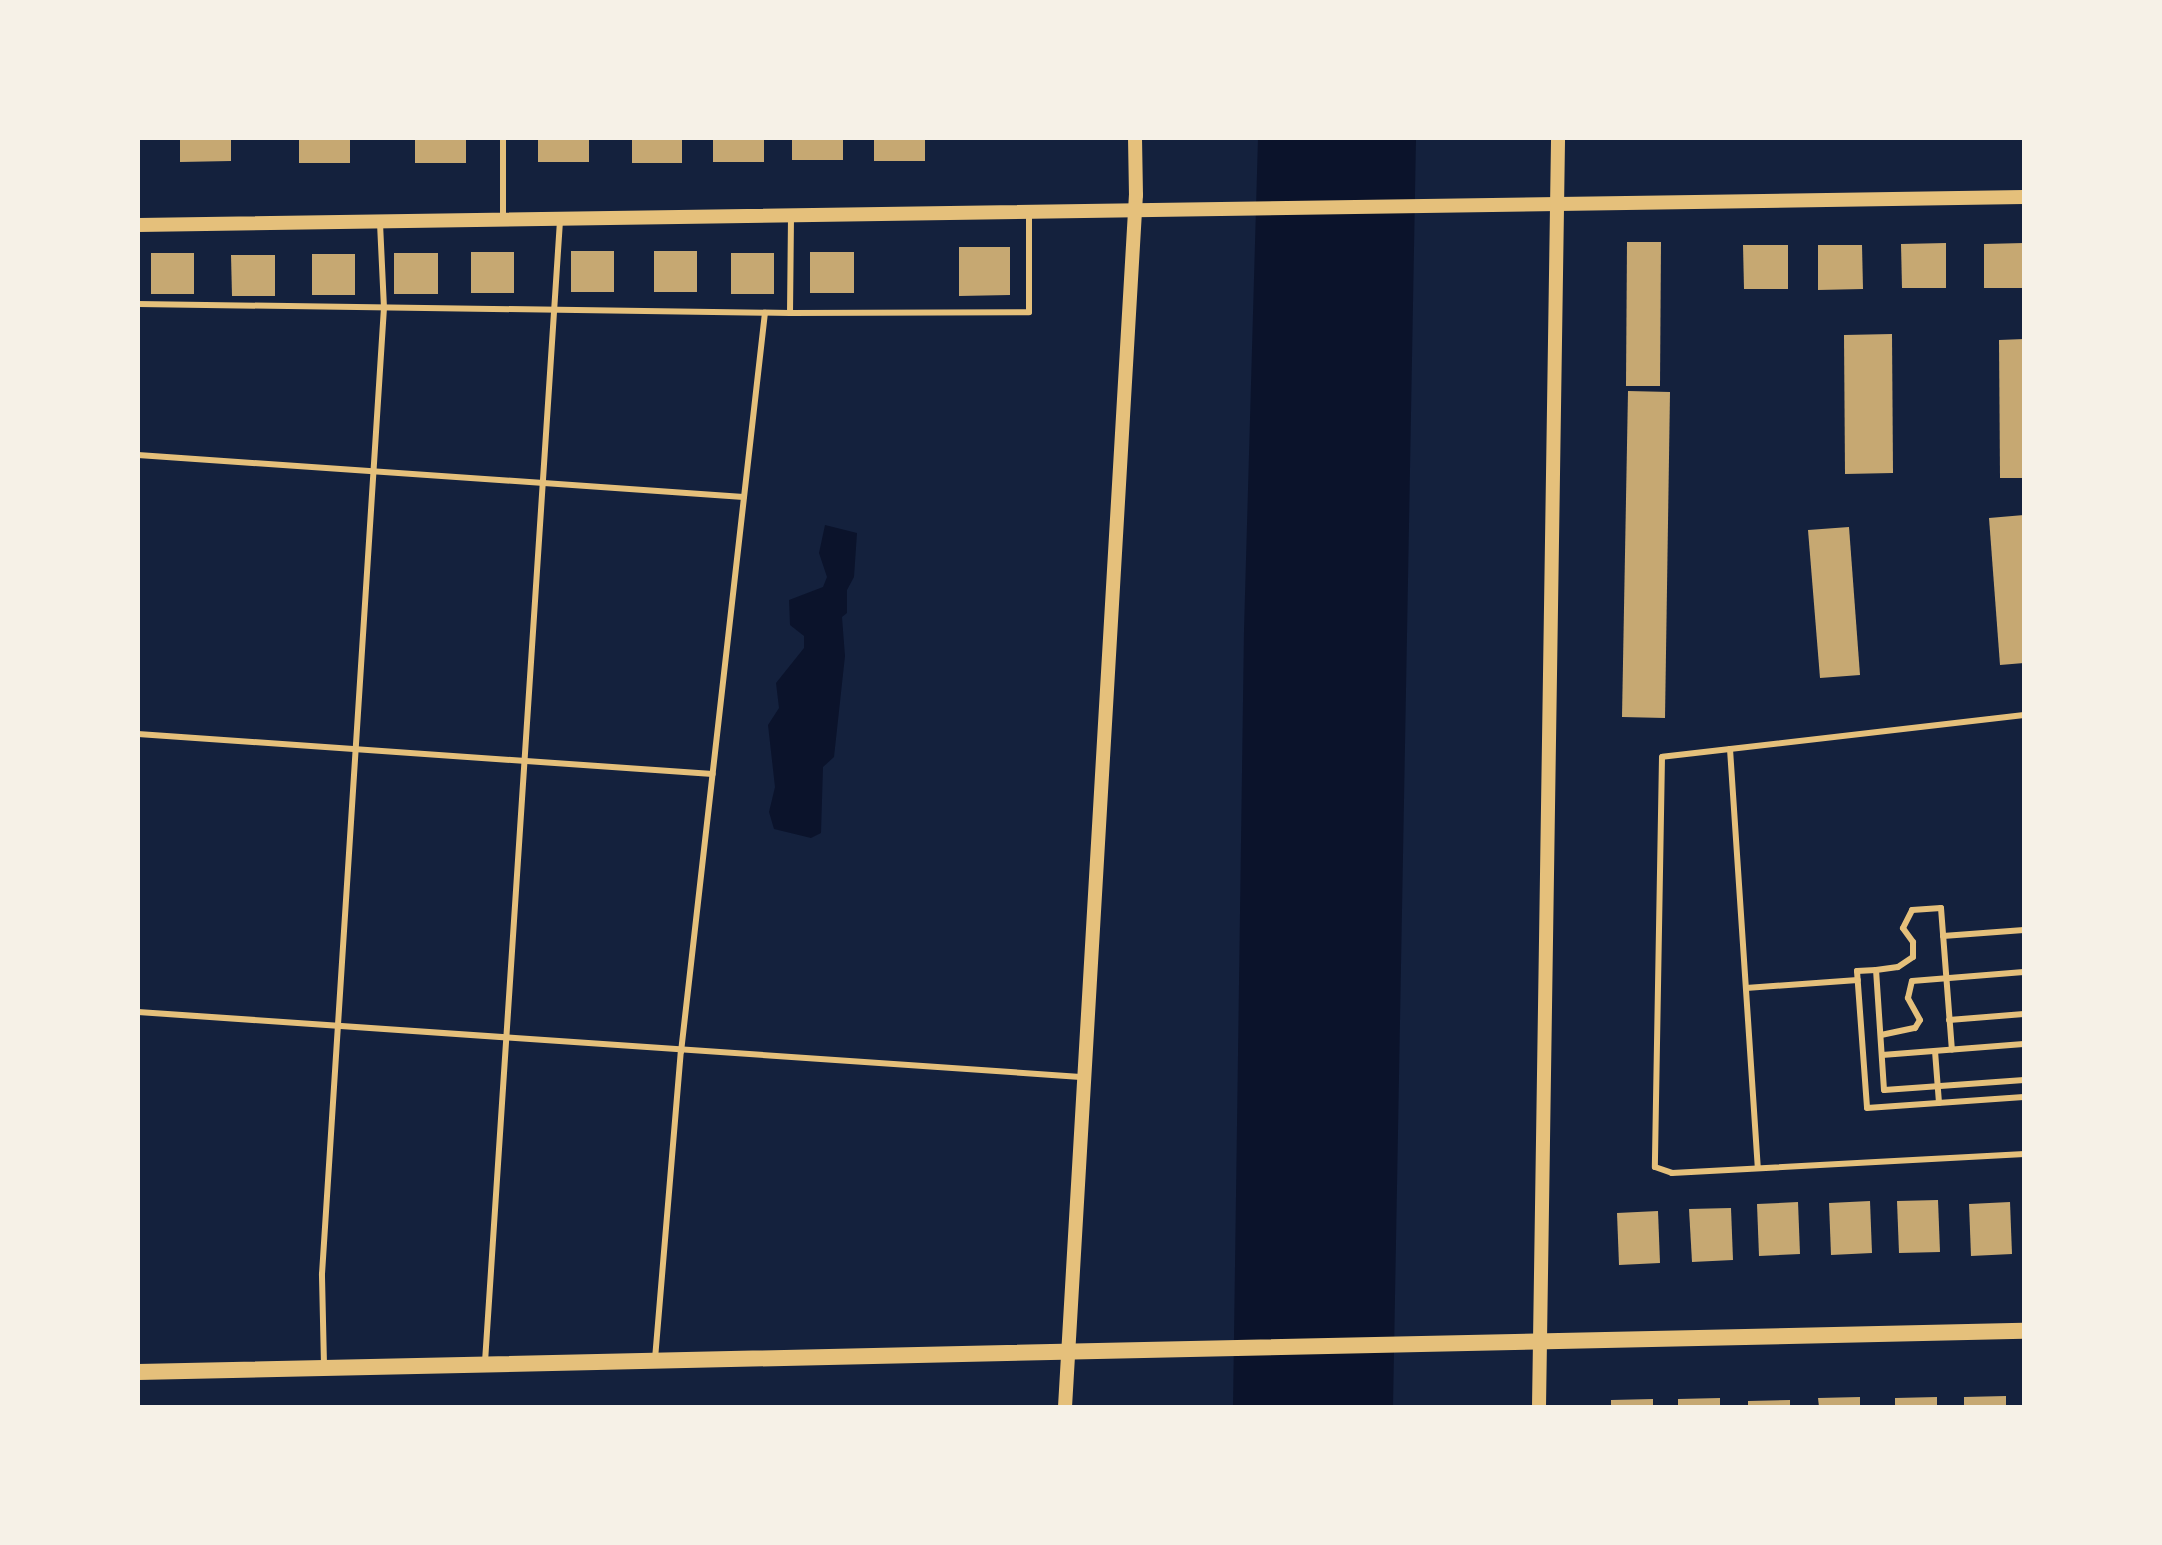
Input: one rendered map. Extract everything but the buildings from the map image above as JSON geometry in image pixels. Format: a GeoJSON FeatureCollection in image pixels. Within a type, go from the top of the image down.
{"type":"FeatureCollection","features":[{"type":"Feature","properties":{"kind":"main road"},"geometry":{"type":"LineString","coordinates":[[138,1372],[1538,1338],[2024,1331]]}},
{"type":"Feature","properties":{"kind":"street"},"geometry":{"type":"LineString","coordinates":[[1065,1407],[1065,1351],[1134,214],[1135,138]]}},
{"type":"Feature","properties":{"kind":"street"},"geometry":{"type":"LineString","coordinates":[[1539,1407],[1558,138]]}},
{"type":"Feature","properties":{"kind":"street"},"geometry":{"type":"LineString","coordinates":[[138,225],[1134,214],[2024,197]]}},
{"type":"Feature","properties":{"kind":"lane"},"geometry":{"type":"LineString","coordinates":[[503,138],[503,221]]}},
{"type":"Feature","properties":{"kind":"lane"},"geometry":{"type":"LineString","coordinates":[[138,304],[765,313],[1029,312],[1029,215]]}},
{"type":"Feature","properties":{"kind":"lane"},"geometry":{"type":"LineString","coordinates":[[790,313],[791,218]]}},
{"type":"Feature","properties":{"kind":"lane"},"geometry":{"type":"LineString","coordinates":[[485,1364],[560,220]]}},
{"type":"Feature","properties":{"kind":"lane"},"geometry":{"type":"LineString","coordinates":[[324,1368],[322,1274],[384,308],[380,222]]}},
{"type":"Feature","properties":{"kind":"lane"},"geometry":{"type":"LineString","coordinates":[[655,1361],[681,1052],[765,313]]}},
{"type":"Feature","properties":{"kind":"lane"},"geometry":{"type":"LineString","coordinates":[[138,455],[543,480],[744,497]]}},
{"type":"Feature","properties":{"kind":"lane"},"geometry":{"type":"LineString","coordinates":[[2024,715],[1662,757],[1655,1167],[1672,1173],[2024,1154]]}},
{"type":"Feature","properties":{"kind":"lane"},"geometry":{"type":"LineString","coordinates":[[138,734],[713,774]]}},
{"type":"Feature","properties":{"kind":"lane"},"geometry":{"type":"LineString","coordinates":[[1730,749],[1758,1168]]}},
{"type":"Feature","properties":{"kind":"lane"},"geometry":{"type":"LineString","coordinates":[[1952,1050],[1941,908],[1912,910],[1903,928],[1913,942],[1913,957],[1898,967],[1857,971],[1867,1108],[2024,1097]]}},
{"type":"Feature","properties":{"kind":"lane"},"geometry":{"type":"LineString","coordinates":[[1943,936],[2024,930]]}},
{"type":"Feature","properties":{"kind":"lane"},"geometry":{"type":"LineString","coordinates":[[1876,970],[1884,1090],[2024,1080]]}},
{"type":"Feature","properties":{"kind":"lane"},"geometry":{"type":"LineString","coordinates":[[1881,1035],[1915,1028],[1919,1011],[1908,998],[1912,981],[2024,972]]}},
{"type":"Feature","properties":{"kind":"lane"},"geometry":{"type":"LineString","coordinates":[[1746,988],[1858,980]]}},
{"type":"Feature","properties":{"kind":"lane"},"geometry":{"type":"LineString","coordinates":[[138,1012],[505,1041],[1081,1077]]}},
{"type":"Feature","properties":{"kind":"lane"},"geometry":{"type":"LineString","coordinates":[[1949,1020],[2024,1014]]}},
{"type":"Feature","properties":{"kind":"lane"},"geometry":{"type":"LineString","coordinates":[[1882,1055],[2024,1044]]}},
{"type":"Feature","properties":{"kind":"lane"},"geometry":{"type":"LineString","coordinates":[[1935,1051],[1939,1103]]}},
{"type":"Feature","properties":{"kind":"water"},"geometry":{"type":"Polygon","coordinates":[[[1258,138],[1416,138],[1393,1407],[1233,1407],[1244,630],[1258,138]]]}},
{"type":"Feature","properties":{"kind":"water"},"geometry":{"type":"Polygon","coordinates":[[[825,525],[857,533],[854,577],[847,590],[847,613],[842,617],[845,656],[834,757],[823,767],[821,833],[811,838],[774,829],[769,812],[775,787],[768,725],[779,708],[776,683],[804,648],[804,636],[790,625],[789,600],[823,587],[827,577],[819,553],[825,525]]]}}]}
